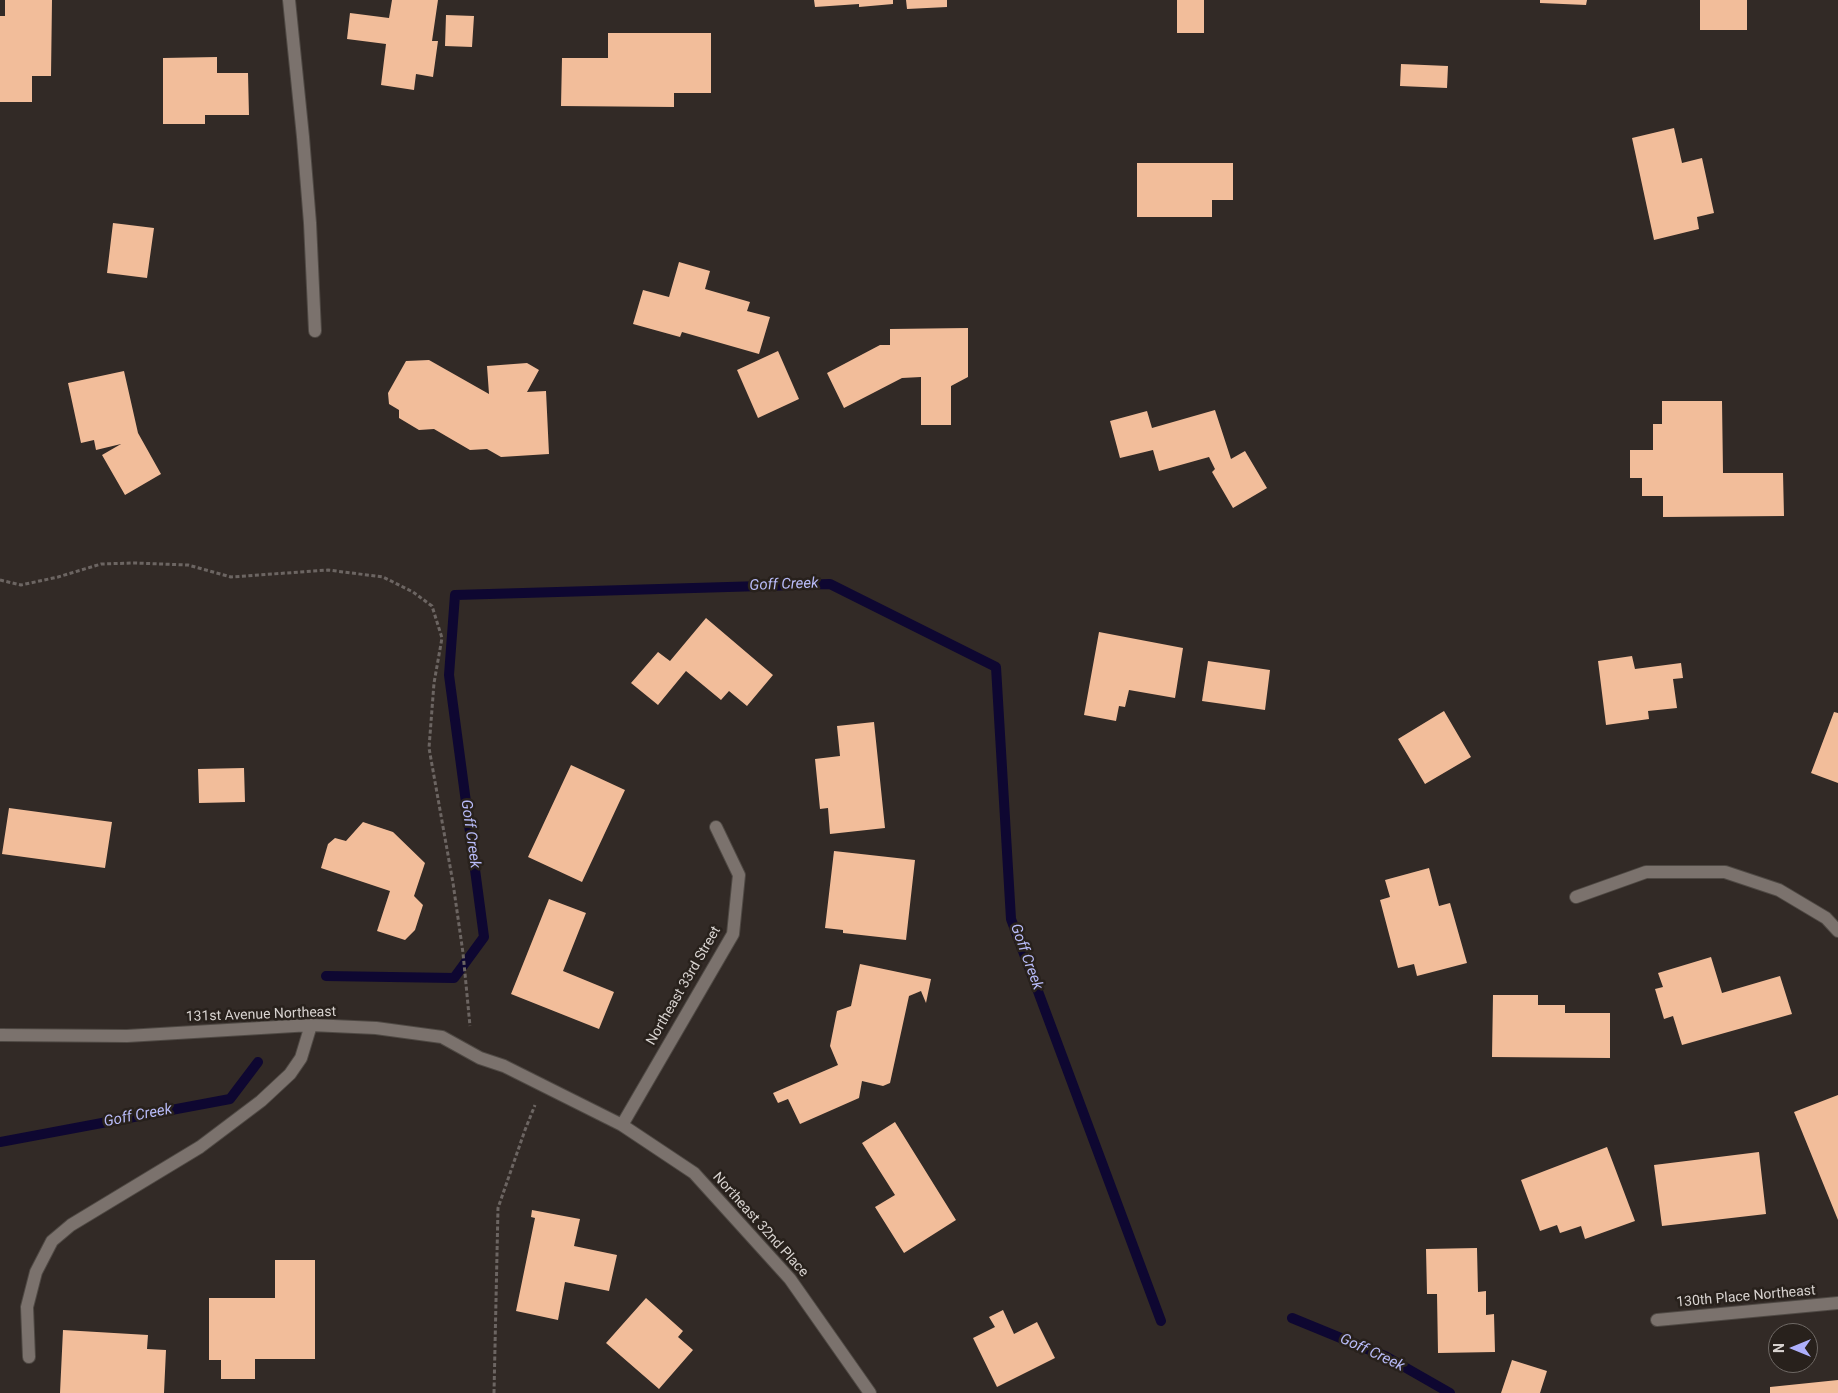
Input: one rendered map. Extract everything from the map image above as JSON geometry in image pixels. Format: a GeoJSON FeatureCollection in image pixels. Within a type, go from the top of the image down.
{"type":"FeatureCollection","features":[{"type":"Feature","properties":{"kind":"street"},"geometry":{"type":"LineString","coordinates":[[289,0],[307,185],[315,330]]}},
{"type":"Feature","properties":{"kind":"street","name":"Northeast 33rd Street"},"geometry":{"type":"LineString","coordinates":[[622,1125],[733,934],[739,875],[716,827]]}},
{"type":"Feature","properties":{"kind":"street"},"geometry":{"type":"LineString","coordinates":[[1576,897],[1646,872],[1724,872],[1779,890],[1826,918],[1838,931]]}},
{"type":"Feature","properties":{"kind":"street"},"geometry":{"type":"LineString","coordinates":[[29,1357],[27,1307],[36,1272],[52,1241],[71,1225],[200,1147],[261,1101],[290,1074],[301,1058],[311,1026]]}},
{"type":"Feature","properties":{"kind":"street","name":"131st Avenue Northeast"},"geometry":{"type":"LineString","coordinates":[[0,1035],[128,1036],[311,1026],[376,1028],[442,1037],[480,1058],[504,1066],[622,1125]]}},
{"type":"Feature","properties":{"kind":"street","name":"Northeast 32nd Place"},"geometry":{"type":"LineString","coordinates":[[622,1125],[694,1173],[707,1187],[790,1279],[870,1393]]}},
{"type":"Feature","properties":{"kind":"street","name":"130th Place Northeast"},"geometry":{"type":"LineString","coordinates":[[1656,1320],[1838,1304]]}},
{"type":"Feature","properties":{"kind":"path"},"geometry":{"type":"LineString","coordinates":[[0,580],[21,585],[58,577],[101,564],[118,563],[188,565],[231,577],[328,570],[383,577],[413,592],[432,606],[442,638],[434,684],[429,748],[453,883],[463,953],[469,1023],[480,1058]]}},
{"type":"Feature","properties":{"kind":"path"},"geometry":{"type":"LineString","coordinates":[[494,1393],[498,1208],[525,1130],[544,1086]]}},
{"type":"Feature","properties":{"kind":"building"},"geometry":{"type":"Polygon","coordinates":[[[5,0],[52,0],[51,76],[32,76],[32,102],[0,102],[0,16],[5,16],[5,0]]]}},
{"type":"Feature","properties":{"kind":"building"},"geometry":{"type":"Polygon","coordinates":[[[392,0],[438,0],[432,41],[438,41],[433,77],[416,74],[414,90],[381,85],[386,44],[347,39],[350,13],[389,18],[392,0]]]}},
{"type":"Feature","properties":{"kind":"building"},"geometry":{"type":"Polygon","coordinates":[[[814,0],[893,0],[893,4],[859,7],[859,4],[815,7],[814,0]]]}},
{"type":"Feature","properties":{"kind":"building"},"geometry":{"type":"Polygon","coordinates":[[[906,0],[947,0],[947,7],[907,9],[906,0]]]}},
{"type":"Feature","properties":{"kind":"building"},"geometry":{"type":"Polygon","coordinates":[[[1177,0],[1204,0],[1204,33],[1177,33],[1177,0]]]}},
{"type":"Feature","properties":{"kind":"building"},"geometry":{"type":"Polygon","coordinates":[[[1540,0],[1587,0],[1586,5],[1540,3],[1540,0]]]}},
{"type":"Feature","properties":{"kind":"building"},"geometry":{"type":"Polygon","coordinates":[[[1700,0],[1747,0],[1747,30],[1700,30],[1700,0]]]}},
{"type":"Feature","properties":{"kind":"building"},"geometry":{"type":"Polygon","coordinates":[[[446,15],[474,16],[472,47],[445,46],[446,15]]]}},
{"type":"Feature","properties":{"kind":"building"},"geometry":{"type":"Polygon","coordinates":[[[608,33],[711,33],[711,93],[674,93],[674,107],[561,106],[562,58],[608,58],[608,33]]]}},
{"type":"Feature","properties":{"kind":"building"},"geometry":{"type":"Polygon","coordinates":[[[217,57],[217,73],[248,73],[249,115],[205,115],[205,124],[163,124],[163,58],[217,57]]]}},
{"type":"Feature","properties":{"kind":"building"},"geometry":{"type":"Polygon","coordinates":[[[1401,64],[1448,66],[1447,88],[1400,86],[1401,64]]]}},
{"type":"Feature","properties":{"kind":"building"},"geometry":{"type":"Polygon","coordinates":[[[1674,128],[1682,163],[1702,158],[1714,213],[1697,217],[1699,229],[1654,240],[1632,138],[1674,128]]]}},
{"type":"Feature","properties":{"kind":"building"},"geometry":{"type":"Polygon","coordinates":[[[1137,163],[1233,163],[1233,200],[1212,200],[1212,217],[1137,217],[1137,163]]]}},
{"type":"Feature","properties":{"kind":"building"},"geometry":{"type":"Polygon","coordinates":[[[113,223],[154,228],[147,278],[107,273],[113,223]]]}},
{"type":"Feature","properties":{"kind":"building"},"geometry":{"type":"Polygon","coordinates":[[[679,262],[710,271],[705,289],[750,302],[747,311],[770,317],[759,354],[682,332],[680,337],[633,324],[643,290],[669,297],[679,262]]]}},
{"type":"Feature","properties":{"kind":"building"},"geometry":{"type":"Polygon","coordinates":[[[968,328],[968,377],[951,386],[951,425],[921,425],[921,377],[902,378],[844,408],[827,373],[880,345],[890,345],[890,329],[968,328]]]}},
{"type":"Feature","properties":{"kind":"building"},"geometry":{"type":"Polygon","coordinates":[[[778,351],[799,399],[758,418],[737,370],[778,351]]]}},
{"type":"Feature","properties":{"kind":"building"},"geometry":{"type":"Polygon","coordinates":[[[429,360],[489,394],[487,366],[527,363],[539,370],[527,392],[546,391],[549,454],[501,457],[487,449],[470,450],[434,429],[419,430],[399,418],[399,410],[389,404],[388,393],[406,361],[429,360]]]}},
{"type":"Feature","properties":{"kind":"building"},"geometry":{"type":"Polygon","coordinates":[[[124,371],[138,433],[161,474],[125,495],[102,455],[121,444],[96,450],[94,440],[81,443],[68,383],[124,371]]]}},
{"type":"Feature","properties":{"kind":"building"},"geometry":{"type":"Polygon","coordinates":[[[1662,401],[1722,401],[1723,473],[1783,473],[1784,516],[1663,517],[1663,496],[1642,496],[1642,478],[1630,478],[1630,450],[1653,450],[1653,424],[1662,424],[1662,401]]]}},
{"type":"Feature","properties":{"kind":"building"},"geometry":{"type":"Polygon","coordinates":[[[1215,410],[1231,459],[1245,451],[1267,488],[1233,508],[1212,472],[1215,469],[1209,457],[1159,471],[1153,450],[1120,458],[1110,421],[1147,411],[1152,428],[1215,410]]]}},
{"type":"Feature","properties":{"kind":"building"},"geometry":{"type":"Polygon","coordinates":[[[706,618],[773,675],[747,706],[729,691],[721,700],[686,671],[658,705],[631,683],[658,652],[670,661],[706,618]]]}},
{"type":"Feature","properties":{"kind":"building"},"geometry":{"type":"Polygon","coordinates":[[[1099,632],[1183,648],[1175,698],[1129,690],[1125,707],[1119,706],[1116,721],[1084,715],[1099,632]]]}},
{"type":"Feature","properties":{"kind":"building"},"geometry":{"type":"Polygon","coordinates":[[[1632,656],[1635,669],[1681,663],[1683,678],[1673,679],[1677,708],[1648,711],[1649,719],[1606,725],[1598,661],[1632,656]]]}},
{"type":"Feature","properties":{"kind":"building"},"geometry":{"type":"Polygon","coordinates":[[[1208,661],[1270,670],[1265,710],[1202,701],[1208,661]]]}},
{"type":"Feature","properties":{"kind":"building"},"geometry":{"type":"Polygon","coordinates":[[[1444,711],[1471,757],[1425,784],[1398,739],[1444,711]]]}},
{"type":"Feature","properties":{"kind":"building"},"geometry":{"type":"Polygon","coordinates":[[[1834,712],[1838,713],[1838,783],[1811,773],[1834,712]]]}},
{"type":"Feature","properties":{"kind":"building"},"geometry":{"type":"Polygon","coordinates":[[[874,722],[885,828],[830,834],[828,808],[820,809],[815,759],[840,756],[837,726],[874,722]]]}},
{"type":"Feature","properties":{"kind":"building"},"geometry":{"type":"Polygon","coordinates":[[[571,765],[625,790],[582,882],[528,857],[571,765]]]}},
{"type":"Feature","properties":{"kind":"building"},"geometry":{"type":"Polygon","coordinates":[[[244,768],[245,802],[199,803],[198,769],[244,768]]]}},
{"type":"Feature","properties":{"kind":"building"},"geometry":{"type":"Polygon","coordinates":[[[9,808],[112,822],[105,868],[2,854],[9,808]]]}},
{"type":"Feature","properties":{"kind":"building"},"geometry":{"type":"Polygon","coordinates":[[[363,822],[393,832],[425,863],[414,896],[423,905],[415,930],[405,940],[377,931],[390,891],[321,868],[328,844],[335,838],[346,841],[363,822]]]}},
{"type":"Feature","properties":{"kind":"building"},"geometry":{"type":"Polygon","coordinates":[[[834,851],[915,860],[906,940],[843,933],[843,930],[825,928],[834,851]]]}},
{"type":"Feature","properties":{"kind":"building"},"geometry":{"type":"Polygon","coordinates":[[[1429,868],[1439,906],[1450,903],[1467,963],[1417,976],[1414,964],[1398,968],[1380,900],[1390,897],[1385,880],[1429,868]]]}},
{"type":"Feature","properties":{"kind":"building"},"geometry":{"type":"Polygon","coordinates":[[[549,899],[586,913],[563,971],[614,992],[599,1029],[511,994],[549,899]]]}},
{"type":"Feature","properties":{"kind":"building"},"geometry":{"type":"Polygon","coordinates":[[[1711,957],[1722,993],[1780,976],[1792,1014],[1682,1045],[1673,1016],[1664,1019],[1655,989],[1663,987],[1658,973],[1711,957]]]}},
{"type":"Feature","properties":{"kind":"building"},"geometry":{"type":"Polygon","coordinates":[[[860,964],[931,979],[926,1003],[921,991],[909,996],[890,1083],[883,1086],[862,1081],[859,1098],[800,1124],[788,1099],[778,1103],[773,1093],[838,1065],[830,1046],[837,1011],[851,1006],[860,964]]]}},
{"type":"Feature","properties":{"kind":"building"},"geometry":{"type":"Polygon","coordinates":[[[1493,995],[1538,995],[1538,1005],[1565,1005],[1565,1013],[1610,1013],[1610,1058],[1492,1057],[1493,995]]]}},
{"type":"Feature","properties":{"kind":"building"},"geometry":{"type":"Polygon","coordinates":[[[1838,1095],[1838,1220],[1794,1112],[1838,1095]]]}},
{"type":"Feature","properties":{"kind":"building"},"geometry":{"type":"Polygon","coordinates":[[[895,1122],[956,1220],[904,1253],[875,1207],[895,1195],[862,1143],[895,1122]]]}},
{"type":"Feature","properties":{"kind":"building"},"geometry":{"type":"Polygon","coordinates":[[[1607,1147],[1635,1221],[1585,1239],[1581,1226],[1560,1233],[1557,1225],[1540,1231],[1521,1180],[1607,1147]]]}},
{"type":"Feature","properties":{"kind":"building"},"geometry":{"type":"Polygon","coordinates":[[[1759,1152],[1766,1214],[1662,1226],[1654,1165],[1759,1152]]]}},
{"type":"Feature","properties":{"kind":"building"},"geometry":{"type":"Polygon","coordinates":[[[532,1210],[580,1219],[574,1246],[617,1255],[609,1291],[565,1282],[558,1320],[516,1311],[535,1218],[531,1217],[532,1210]]]}},
{"type":"Feature","properties":{"kind":"building"},"geometry":{"type":"Polygon","coordinates":[[[1477,1248],[1478,1292],[1486,1291],[1486,1315],[1494,1314],[1495,1352],[1438,1353],[1437,1294],[1427,1294],[1426,1249],[1477,1248]]]}},
{"type":"Feature","properties":{"kind":"building"},"geometry":{"type":"Polygon","coordinates":[[[275,1260],[315,1260],[315,1359],[255,1359],[255,1379],[221,1379],[221,1360],[209,1360],[209,1298],[275,1298],[275,1260]]]}},
{"type":"Feature","properties":{"kind":"building"},"geometry":{"type":"Polygon","coordinates":[[[646,1298],[683,1331],[678,1337],[693,1350],[659,1389],[606,1343],[646,1298]]]}},
{"type":"Feature","properties":{"kind":"building"},"geometry":{"type":"Polygon","coordinates":[[[1003,1310],[1014,1334],[1037,1322],[1055,1358],[997,1387],[973,1338],[995,1327],[989,1317],[1003,1310]]]}},
{"type":"Feature","properties":{"kind":"building"},"geometry":{"type":"Polygon","coordinates":[[[63,1330],[148,1335],[147,1349],[166,1350],[164,1393],[60,1393],[63,1330]]]}},
{"type":"Feature","properties":{"kind":"building"},"geometry":{"type":"Polygon","coordinates":[[[1512,1360],[1547,1371],[1540,1393],[1501,1393],[1512,1360]]]}},
{"type":"Feature","properties":{"kind":"building"},"geometry":{"type":"Polygon","coordinates":[[[1838,1380],[1838,1393],[1770,1393],[1770,1387],[1838,1380]]]}},
{"type":"Feature","properties":{"kind":"waterway","name":"Goff Creek"},"geometry":{"type":"LineString","coordinates":[[326,976],[454,978],[484,937],[449,675],[455,595],[830,584],[996,667],[1011,919],[1161,1321]]}},
{"type":"Feature","properties":{"kind":"waterway","name":"Goff Creek"},"geometry":{"type":"LineString","coordinates":[[0,1142],[230,1099],[258,1062]]}},
{"type":"Feature","properties":{"kind":"waterway","name":"Goff Creek"},"geometry":{"type":"LineString","coordinates":[[1292,1318],[1387,1357],[1450,1393]]}}]}
